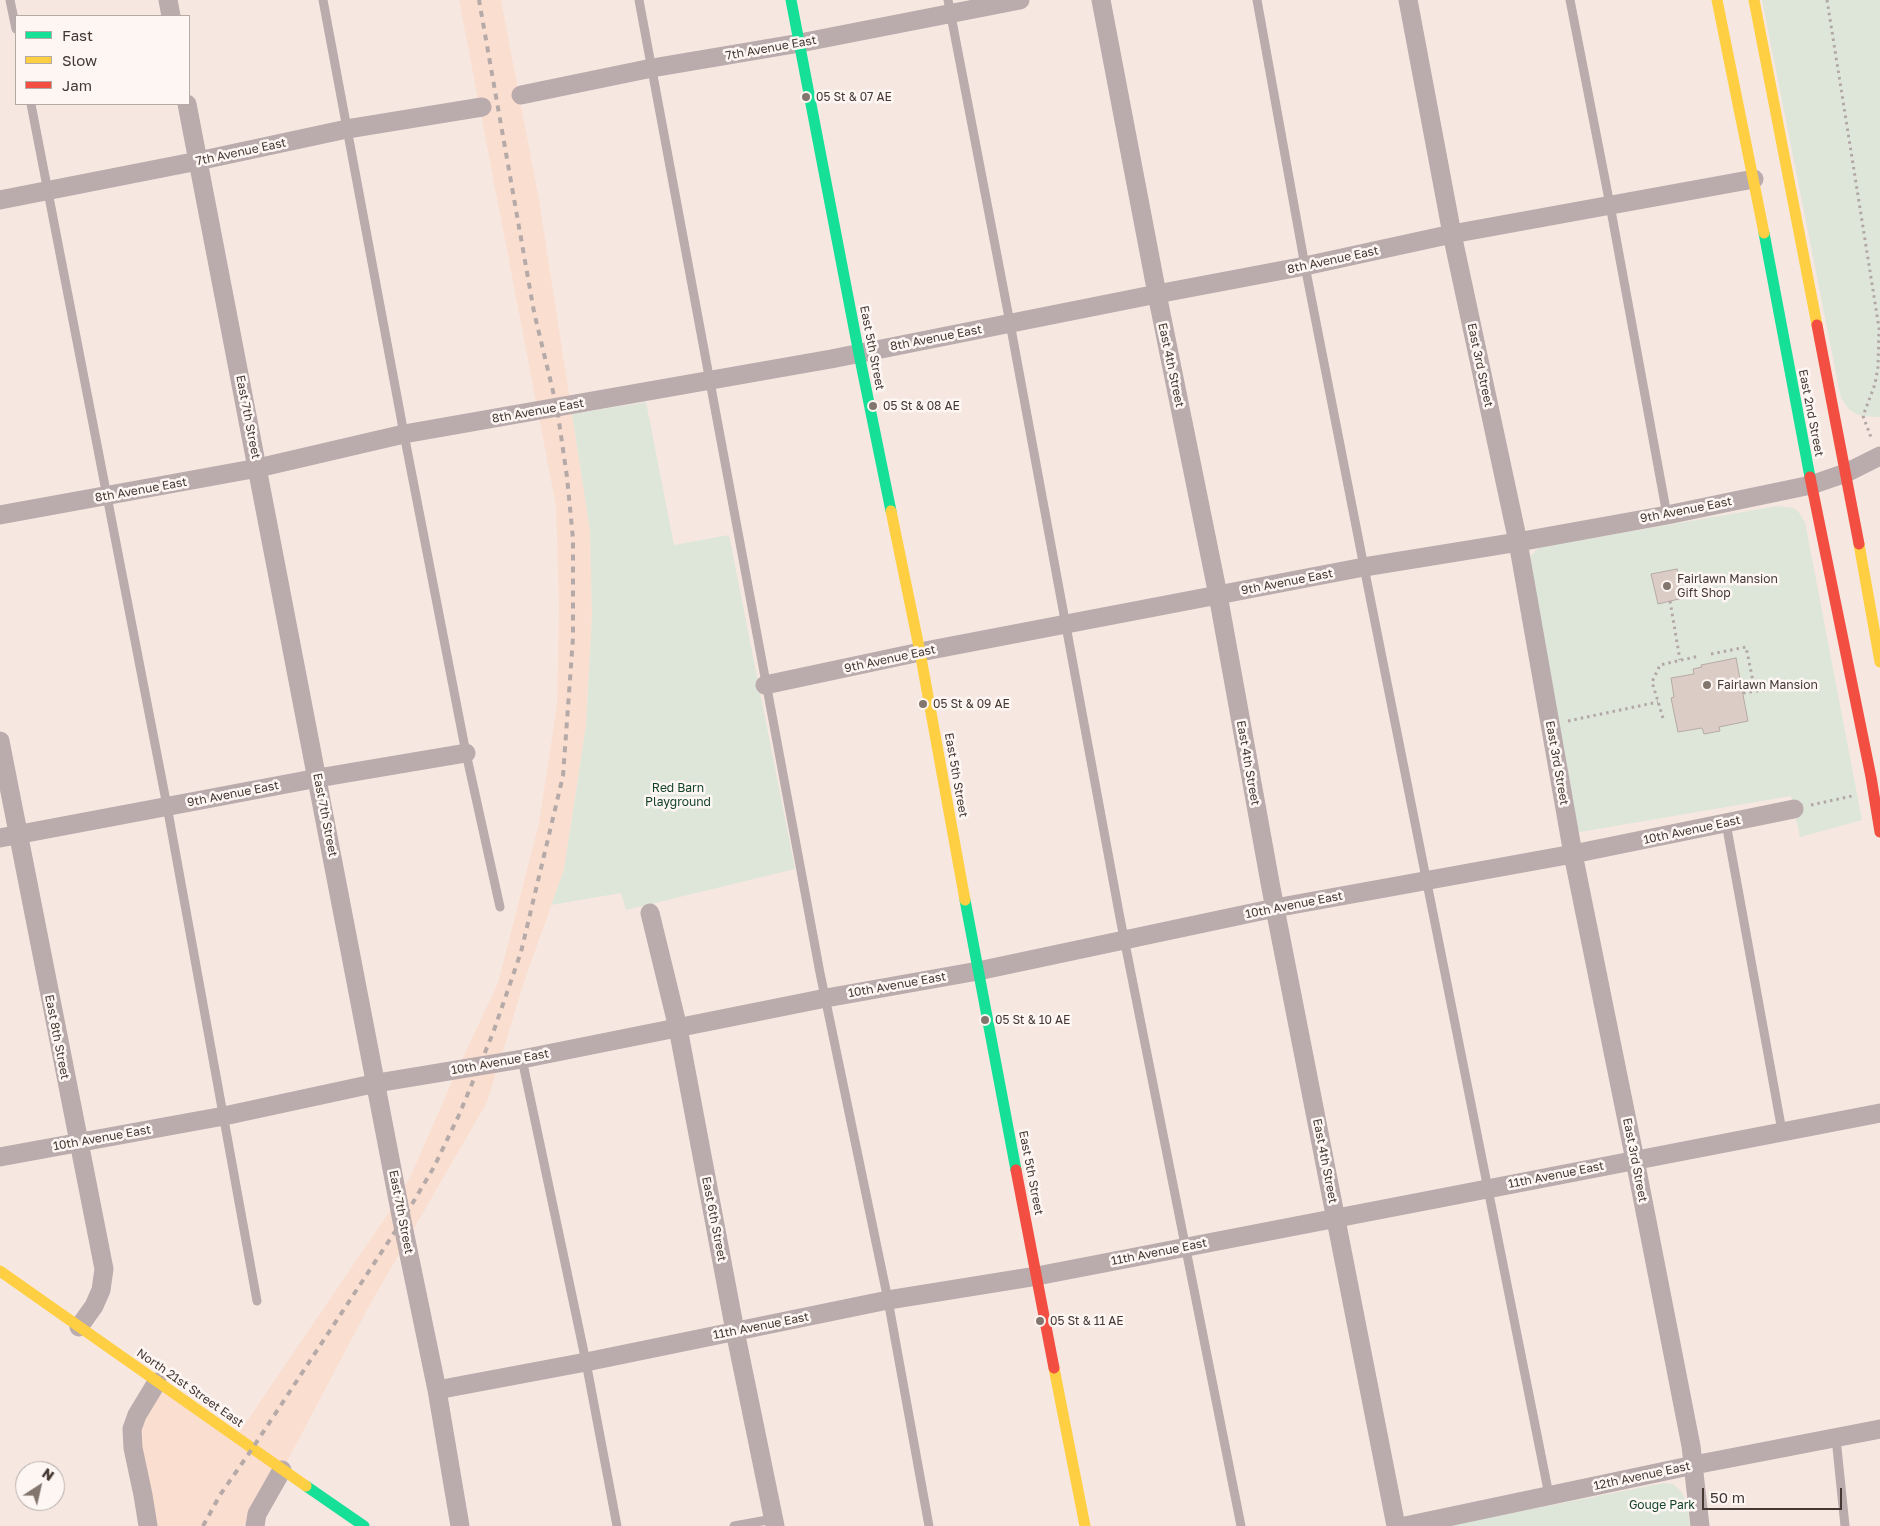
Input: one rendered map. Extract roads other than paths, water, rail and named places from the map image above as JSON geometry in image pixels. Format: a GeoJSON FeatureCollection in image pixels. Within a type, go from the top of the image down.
{"type":"FeatureCollection","features":[{"type":"Feature","properties":{"kind":"main road","name":"East 5th Street"},"geometry":{"type":"LineString","coordinates":[[791,0],[858,354],[920,652],[978,971],[1084,1526]]}},
{"type":"Feature","properties":{"kind":"main road","name":"East 2nd Street"},"geometry":{"type":"LineString","coordinates":[[1717,0],[1754,179],[1810,485],[1871,777],[1880,832]]}},
{"type":"Feature","properties":{"kind":"main road","name":"East 2nd Street"},"geometry":{"type":"LineString","coordinates":[[1754,0],[1846,473],[1880,662]]}},
{"type":"Feature","properties":{"kind":"main road","name":"North 21st Street East"},"geometry":{"type":"LineString","coordinates":[[0,1271],[364,1526]]}},
{"type":"Feature","properties":{"kind":"street"},"geometry":{"type":"LineString","coordinates":[[168,0],[171,15]]}},
{"type":"Feature","properties":{"kind":"street","name":"7th Avenue East"},"geometry":{"type":"LineString","coordinates":[[521,95],[652,68],[800,43],[949,7],[1020,0]]}},
{"type":"Feature","properties":{"kind":"street","name":"East 4th Street"},"geometry":{"type":"LineString","coordinates":[[1101,0],[1157,294],[1218,595],[1275,908],[1396,1526]]}},
{"type":"Feature","properties":{"kind":"street","name":"East 3rd Street"},"geometry":{"type":"LineString","coordinates":[[1408,0],[1452,234],[1518,542],[1573,854],[1694,1465],[1700,1526]]}},
{"type":"Feature","properties":{"kind":"street","name":"East 7th Street"},"geometry":{"type":"LineString","coordinates":[[187,105],[402,1221],[437,1390],[460,1526]]}},
{"type":"Feature","properties":{"kind":"street","name":"7th Avenue East"},"geometry":{"type":"LineString","coordinates":[[0,200],[347,129],[482,107]]}},
{"type":"Feature","properties":{"kind":"street","name":"8th Avenue East"},"geometry":{"type":"LineString","coordinates":[[0,515],[258,468],[404,434],[709,382],[858,354],[1305,266],[1452,234],[1754,179]]}},
{"type":"Feature","properties":{"kind":"street","name":"9th Avenue East"},"geometry":{"type":"LineString","coordinates":[[765,685],[920,652],[1364,567],[1667,515],[1810,485],[1846,473],[1879,457]]}},
{"type":"Feature","properties":{"kind":"street","name":"East 8th Street"},"geometry":{"type":"LineString","coordinates":[[0,741],[9,836],[78,1142],[104,1269],[101,1290],[94,1306],[79,1327]]}},
{"type":"Feature","properties":{"kind":"street","name":"9th Avenue East"},"geometry":{"type":"LineString","coordinates":[[9,836],[318,778],[466,753]]}},
{"type":"Feature","properties":{"kind":"street","name":"10th Avenue East"},"geometry":{"type":"LineString","coordinates":[[0,1157],[224,1116],[376,1083],[522,1059],[826,998],[978,971],[1275,908],[1573,854],[1794,809]]}},
{"type":"Feature","properties":{"kind":"street","name":"East 6th Street"},"geometry":{"type":"LineString","coordinates":[[650,913],[678,1028],[735,1331],[774,1522]]}},
{"type":"Feature","properties":{"kind":"street","name":"11th Avenue East"},"geometry":{"type":"LineString","coordinates":[[437,1390],[586,1362],[888,1300],[1037,1276],[1880,1113]]}},
{"type":"Feature","properties":{"kind":"street"},"geometry":{"type":"LineString","coordinates":[[148,1526],[133,1448],[132,1429],[136,1415],[157,1382]]}},
{"type":"Feature","properties":{"kind":"street","name":"12th Avenue East"},"geometry":{"type":"LineString","coordinates":[[1405,1526],[1694,1465],[1880,1429]]}},
{"type":"Feature","properties":{"kind":"street"},"geometry":{"type":"LineString","coordinates":[[255,1526],[257,1514],[282,1470]]}},
{"type":"Feature","properties":{"kind":"lane"},"geometry":{"type":"LineString","coordinates":[[10,0],[15,24]]}},
{"type":"Feature","properties":{"kind":"lane"},"geometry":{"type":"LineString","coordinates":[[323,0],[466,753],[500,907]]}},
{"type":"Feature","properties":{"kind":"lane"},"geometry":{"type":"LineString","coordinates":[[639,0],[765,685],[826,998],[888,1300],[929,1526]]}},
{"type":"Feature","properties":{"kind":"lane"},"geometry":{"type":"LineString","coordinates":[[1257,0],[1305,266],[1549,1495]]}},
{"type":"Feature","properties":{"kind":"lane"},"geometry":{"type":"LineString","coordinates":[[1570,0],[1667,515]]}},
{"type":"Feature","properties":{"kind":"lane"},"geometry":{"type":"LineString","coordinates":[[949,7],[1010,323],[1124,940],[1241,1526]]}},
{"type":"Feature","properties":{"kind":"lane"},"geometry":{"type":"LineString","coordinates":[[31,105],[167,806],[257,1301]]}},
{"type":"Feature","properties":{"kind":"lane"},"geometry":{"type":"LineString","coordinates":[[1726,823],[1782,1132]]}},
{"type":"Feature","properties":{"kind":"lane"},"geometry":{"type":"LineString","coordinates":[[522,1059],[586,1362],[617,1526]]}},
{"type":"Feature","properties":{"kind":"lane"},"geometry":{"type":"LineString","coordinates":[[1836,1438],[1845,1526]]}},
{"type":"Feature","properties":{"kind":"lane"},"geometry":{"type":"LineString","coordinates":[[734,1526],[774,1522]]}},
{"type":"Feature","properties":{"kind":"railway"},"geometry":{"type":"LineString","coordinates":[[203,1526],[220,1495],[402,1221],[434,1167],[459,1115],[493,1033],[521,952],[563,776],[573,638],[573,539],[567,477],[557,408],[534,312],[479,0]]}},
{"type":"Feature","properties":{"kind":"place","name":"05 St & 07 AE"},"geometry":{"type":"Point","coordinates":[806,97]}},
{"type":"Feature","properties":{"kind":"place","name":"05 St & 08 AE"},"geometry":{"type":"Point","coordinates":[873,406]}},
{"type":"Feature","properties":{"kind":"place","name":"Fairlawn Mansion Gift Shop"},"geometry":{"type":"Point","coordinates":[1667,586]}},
{"type":"Feature","properties":{"kind":"place","name":"Fairlawn Mansion"},"geometry":{"type":"Point","coordinates":[1707,685]}},
{"type":"Feature","properties":{"kind":"place","name":"05 St & 09 AE"},"geometry":{"type":"Point","coordinates":[923,704]}},
{"type":"Feature","properties":{"kind":"place","name":"05 St & 10 AE"},"geometry":{"type":"Point","coordinates":[985,1020]}},
{"type":"Feature","properties":{"kind":"place","name":"05 St & 11 AE"},"geometry":{"type":"Point","coordinates":[1040,1321]}},
{"type":"Feature","properties":{"kind":"park label","name":"Red Barn Playground"},"geometry":{"type":"Point","coordinates":[678,795]}},
{"type":"Feature","properties":{"kind":"park label","name":"Gouge Park"},"geometry":{"type":"Point","coordinates":[1662,1505]}}]}
